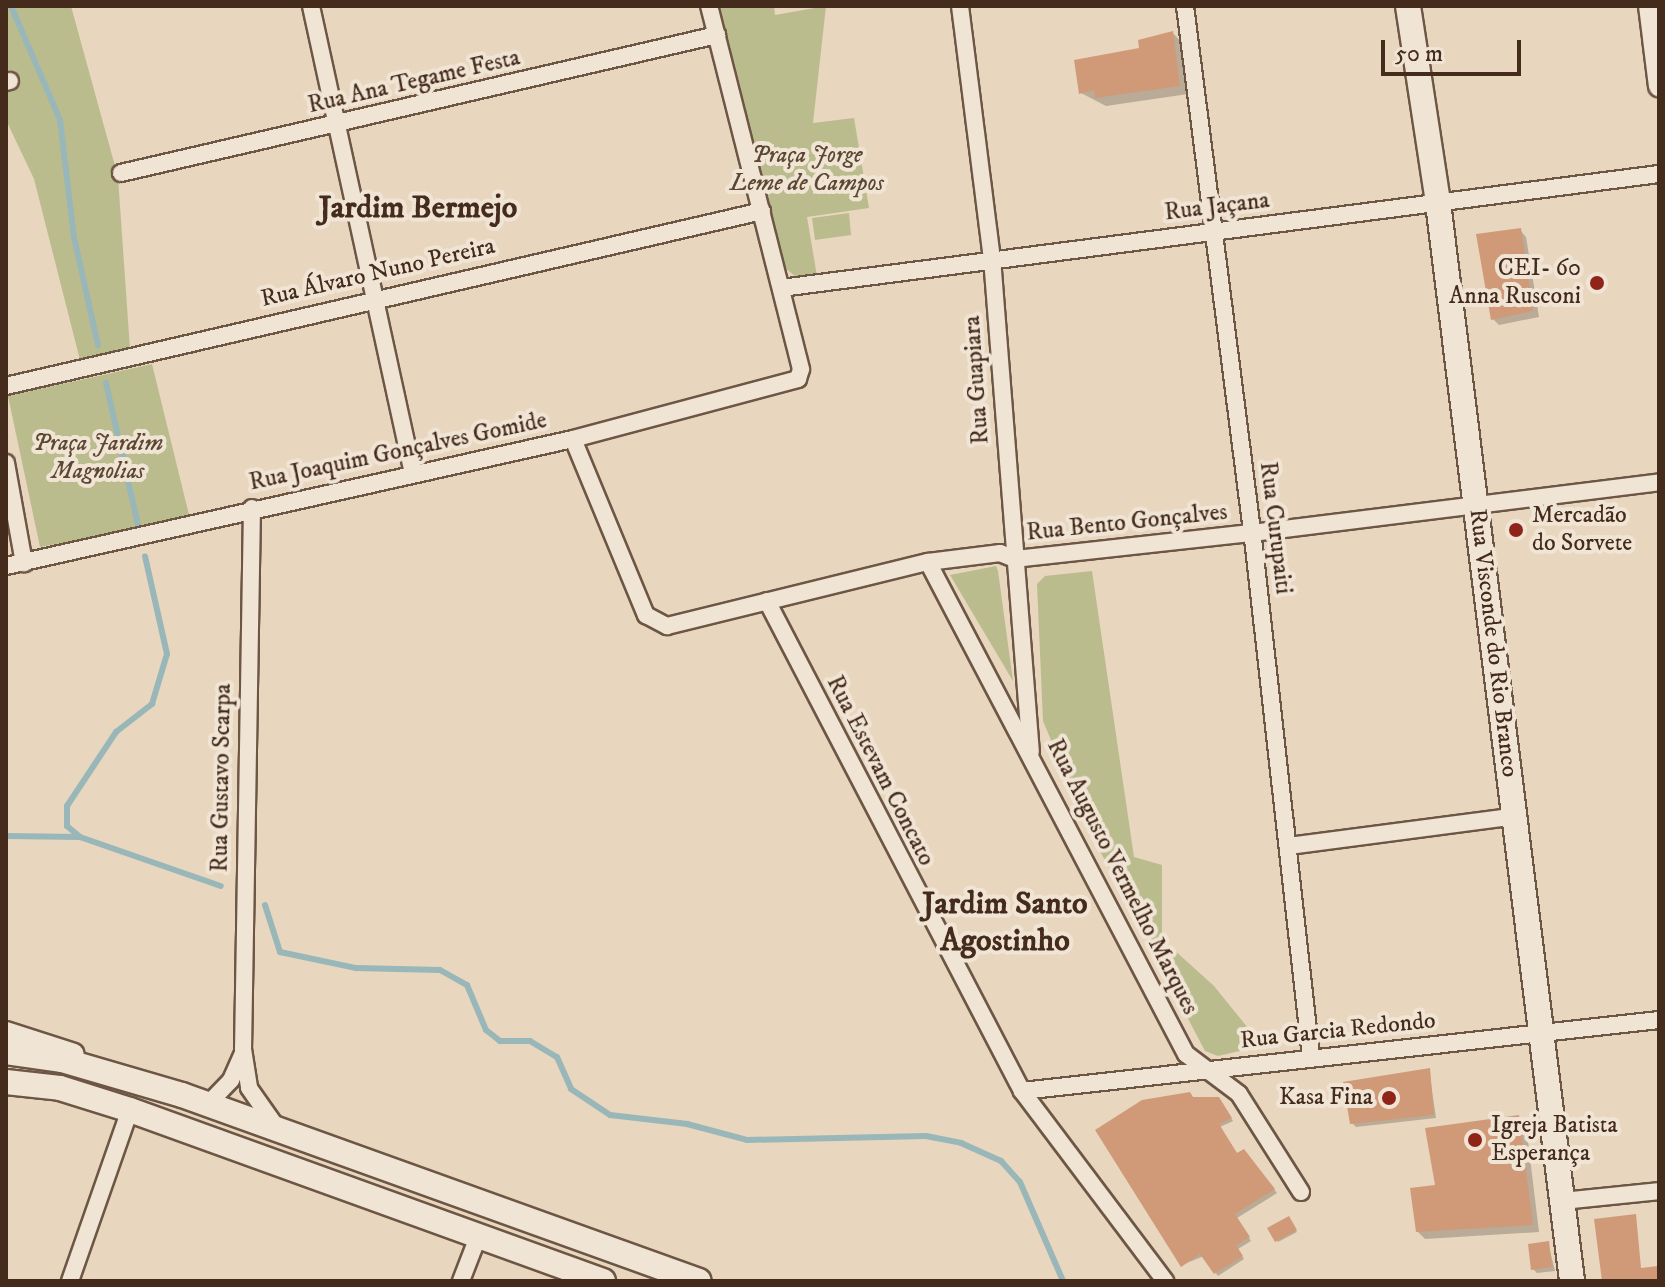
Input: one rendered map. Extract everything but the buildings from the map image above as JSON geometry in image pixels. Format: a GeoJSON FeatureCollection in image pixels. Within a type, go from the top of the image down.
{"type":"FeatureCollection","features":[{"type":"Feature","properties":{"kind":"main road","name":"Rua Visconde do Rio Branco"},"geometry":{"type":"LineString","coordinates":[[1408,6],[1438,203],[1572,1281]]}},
{"type":"Feature","properties":{"kind":"main road"},"geometry":{"type":"LineString","coordinates":[[6,1052],[62,1060],[182,1095],[699,1281]]}},
{"type":"Feature","properties":{"kind":"main road"},"geometry":{"type":"LineString","coordinates":[[6,1082],[60,1088],[130,1110],[603,1281]]}},
{"type":"Feature","properties":{"kind":"street"},"geometry":{"type":"LineString","coordinates":[[311,6],[378,297],[413,473]]}},
{"type":"Feature","properties":{"kind":"street"},"geometry":{"type":"LineString","coordinates":[[709,6],[781,288]]}},
{"type":"Feature","properties":{"kind":"street","name":"Rua Guapiara"},"geometry":{"type":"LineString","coordinates":[[960,6],[992,258],[1031,751]]}},
{"type":"Feature","properties":{"kind":"street","name":"Rua Curupaiti"},"geometry":{"type":"LineString","coordinates":[[1185,6],[1252,533],[1311,1057]]}},
{"type":"Feature","properties":{"kind":"street"},"geometry":{"type":"LineString","coordinates":[[1649,6],[1659,86]]}},
{"type":"Feature","properties":{"kind":"street","name":"Rua Ana Tegame Festa"},"geometry":{"type":"LineString","coordinates":[[121,173],[717,35]]}},
{"type":"Feature","properties":{"kind":"street","name":"Rua Jaçana"},"geometry":{"type":"LineString","coordinates":[[781,288],[992,258],[1659,174]]}},
{"type":"Feature","properties":{"kind":"street","name":"Rua Álvaro Nuno Pereira"},"geometry":{"type":"LineString","coordinates":[[6,386],[378,297],[762,211]]}},
{"type":"Feature","properties":{"kind":"street","name":"Rua Joaquim Gonçalves Gomide"},"geometry":{"type":"LineString","coordinates":[[6,566],[252,508],[573,439],[798,379],[801,369],[781,288]]}},
{"type":"Feature","properties":{"kind":"street","name":"Rua Bento Gonçalves"},"geometry":{"type":"LineString","coordinates":[[573,439],[646,615],[655,624],[667,626],[928,562],[1000,553],[1015,559],[1659,482]]}},
{"type":"Feature","properties":{"kind":"street"},"geometry":{"type":"LineString","coordinates":[[6,463],[24,563]]}},
{"type":"Feature","properties":{"kind":"street","name":"Rua Gustavo Scarpa"},"geometry":{"type":"LineString","coordinates":[[252,508],[243,1049],[249,1088],[280,1131]]}},
{"type":"Feature","properties":{"kind":"street","name":"Rua Augusto Vermelho Marques"},"geometry":{"type":"LineString","coordinates":[[928,562],[1031,751],[1186,1054],[1239,1094],[1301,1192]]}},
{"type":"Feature","properties":{"kind":"street","name":"Rua Estevam Concato"},"geometry":{"type":"LineString","coordinates":[[767,601],[1022,1091],[1165,1281]]}},
{"type":"Feature","properties":{"kind":"street"},"geometry":{"type":"LineString","coordinates":[[1289,846],[1516,816]]}},
{"type":"Feature","properties":{"kind":"street","name":"Rua Garcia Redondo"},"geometry":{"type":"LineString","coordinates":[[1022,1091],[1659,1020]]}},
{"type":"Feature","properties":{"kind":"street"},"geometry":{"type":"LineString","coordinates":[[6,1032],[182,1095]]}},
{"type":"Feature","properties":{"kind":"street","name":"Rua Gustavo Scarpa"},"geometry":{"type":"LineString","coordinates":[[208,1104],[231,1080],[243,1049]]}},
{"type":"Feature","properties":{"kind":"street"},"geometry":{"type":"LineString","coordinates":[[70,1281],[130,1110]]}},
{"type":"Feature","properties":{"kind":"street"},"geometry":{"type":"LineString","coordinates":[[1563,1201],[1659,1191]]}},
{"type":"Feature","properties":{"kind":"street"},"geometry":{"type":"LineString","coordinates":[[461,1281],[478,1237]]}},
{"type":"Feature","properties":{"kind":"green space"},"geometry":{"type":"Polygon","coordinates":[[[6,6],[71,6],[118,177],[130,349],[81,364],[34,179],[6,120],[6,6]]]}},
{"type":"Feature","properties":{"kind":"green space","name":"Praça Jorge Leme de Campos"},"geometry":{"type":"Polygon","coordinates":[[[715,6],[774,6],[775,15],[826,6],[813,123],[854,118],[869,208],[807,217],[817,276],[795,276],[785,268],[715,6]]]}},
{"type":"Feature","properties":{"kind":"green space"},"geometry":{"type":"Polygon","coordinates":[[[849,213],[851,235],[815,240],[812,218],[849,213]]]}},
{"type":"Feature","properties":{"kind":"green space","name":"Praça Jardim Magnolias"},"geometry":{"type":"Polygon","coordinates":[[[152,364],[190,519],[40,547],[8,396],[152,364]]]}},
{"type":"Feature","properties":{"kind":"green space"},"geometry":{"type":"Polygon","coordinates":[[[996,566],[998,571],[1013,681],[950,575],[996,566]]]}},
{"type":"Feature","properties":{"kind":"green space"},"geometry":{"type":"Polygon","coordinates":[[[1092,571],[1134,857],[1162,865],[1162,939],[1214,986],[1248,1028],[1251,1037],[1244,1050],[1218,1056],[1205,1051],[1088,828],[1043,721],[1037,584],[1045,576],[1092,571]]]}},
{"type":"Feature","properties":{"kind":"waterway"},"geometry":{"type":"LineString","coordinates":[[11,6],[60,120],[74,237],[98,345]]}},
{"type":"Feature","properties":{"kind":"waterway"},"geometry":{"type":"LineString","coordinates":[[106,383],[138,525]]}},
{"type":"Feature","properties":{"kind":"waterway"},"geometry":{"type":"LineString","coordinates":[[80,837],[67,826],[67,806],[116,732],[152,704],[167,654],[145,556]]}},
{"type":"Feature","properties":{"kind":"waterway"},"geometry":{"type":"LineString","coordinates":[[6,836],[80,837],[221,886]]}},
{"type":"Feature","properties":{"kind":"waterway"},"geometry":{"type":"LineString","coordinates":[[265,905],[280,952],[356,968],[440,970],[467,985],[486,1030],[500,1041],[530,1041],[557,1057],[571,1089],[610,1115],[687,1124],[747,1140],[926,1136],[961,1143],[1001,1161],[1020,1182],[1063,1281]]}},
{"type":"Feature","properties":{"kind":"place","name":"CEI- 60 Anna Rusconi"},"geometry":{"type":"Point","coordinates":[1597,283]}},
{"type":"Feature","properties":{"kind":"place","name":"Mercadão do Sorvete"},"geometry":{"type":"Point","coordinates":[1516,530]}},
{"type":"Feature","properties":{"kind":"place","name":"Kasa Fina"},"geometry":{"type":"Point","coordinates":[1389,1098]}},
{"type":"Feature","properties":{"kind":"place","name":"Igreja Batista Esperança"},"geometry":{"type":"Point","coordinates":[1475,1140]}},
{"type":"Feature","properties":{"kind":"district","name":"Jardim Bermejo"},"geometry":{"type":"Point","coordinates":[418,208]}},
{"type":"Feature","properties":{"kind":"district","name":"Jardim Santo Agostinho"},"geometry":{"type":"Point","coordinates":[1005,924]}}]}
